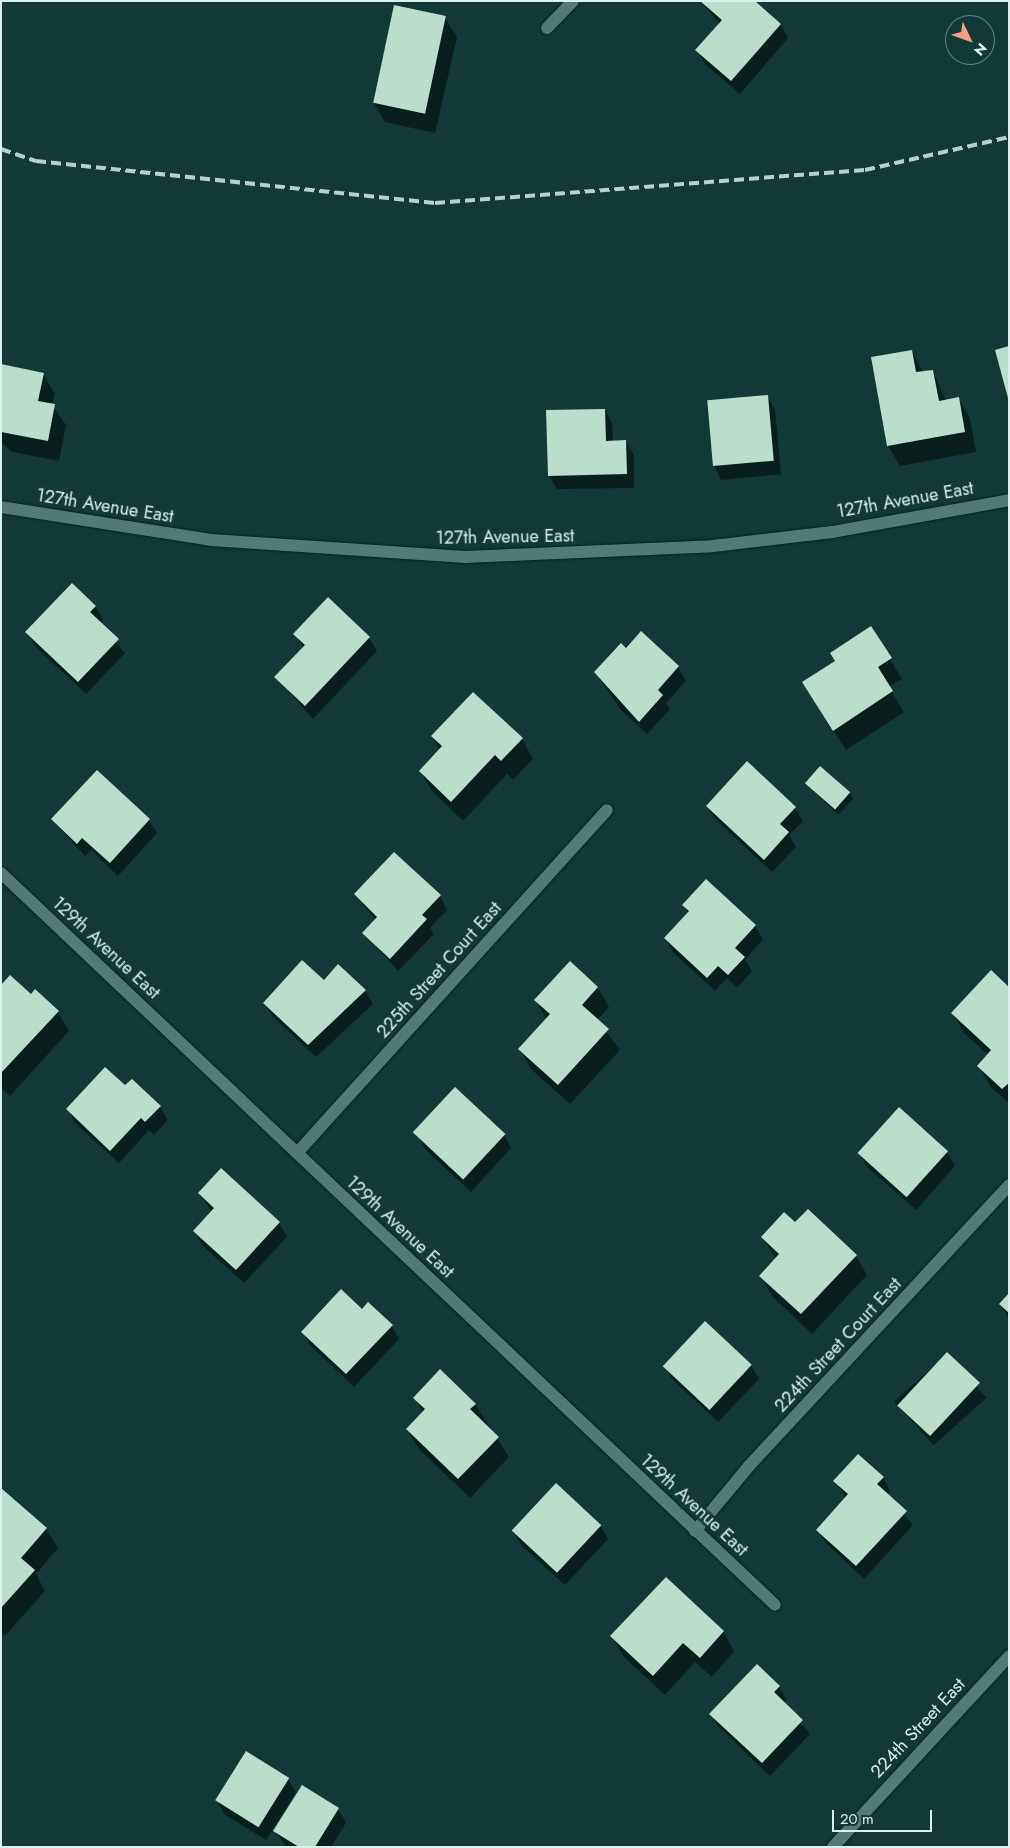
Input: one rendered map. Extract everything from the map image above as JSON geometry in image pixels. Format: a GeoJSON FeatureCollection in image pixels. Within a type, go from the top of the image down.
{"type":"FeatureCollection","features":[{"type":"Feature","properties":{"kind":"street"},"geometry":{"type":"LineString","coordinates":[[547,28],[574,1]]}},
{"type":"Feature","properties":{"kind":"street","name":"127th Avenue East"},"geometry":{"type":"LineString","coordinates":[[1,507],[211,540],[465,556],[713,546],[832,532],[1009,500]]}},
{"type":"Feature","properties":{"kind":"street","name":"225th Street Court East"},"geometry":{"type":"LineString","coordinates":[[297,1153],[607,810]]}},
{"type":"Feature","properties":{"kind":"street","name":"129th Avenue East"},"geometry":{"type":"LineString","coordinates":[[1,873],[775,1605]]}},
{"type":"Feature","properties":{"kind":"street","name":"224th Street Court East"},"geometry":{"type":"LineString","coordinates":[[695,1530],[749,1466],[1009,1185]]}},
{"type":"Feature","properties":{"kind":"street","name":"224th Street East"},"geometry":{"type":"LineString","coordinates":[[833,1847],[1009,1656]]}},
{"type":"Feature","properties":{"kind":"building"},"geometry":{"type":"Polygon","coordinates":[[[700,1],[755,1],[781,24],[731,81],[695,50],[722,20],[700,1]]]}},
{"type":"Feature","properties":{"kind":"building"},"geometry":{"type":"Polygon","coordinates":[[[394,5],[446,16],[425,114],[373,103],[394,5]]]}},
{"type":"Feature","properties":{"kind":"building"},"geometry":{"type":"Polygon","coordinates":[[[1009,346],[1009,398],[1008,398],[995,350],[1009,346]]]}},
{"type":"Feature","properties":{"kind":"building"},"geometry":{"type":"Polygon","coordinates":[[[912,350],[916,372],[933,370],[939,401],[959,397],[965,432],[887,446],[871,357],[912,350]]]}},
{"type":"Feature","properties":{"kind":"building"},"geometry":{"type":"Polygon","coordinates":[[[1,364],[44,373],[38,401],[55,404],[48,441],[1,432],[1,364]]]}},
{"type":"Feature","properties":{"kind":"building"},"geometry":{"type":"Polygon","coordinates":[[[768,395],[774,461],[713,466],[707,400],[768,395]]]}},
{"type":"Feature","properties":{"kind":"building"},"geometry":{"type":"Polygon","coordinates":[[[605,409],[606,441],[626,440],[627,474],[548,476],[546,410],[605,409]]]}},
{"type":"Feature","properties":{"kind":"building"},"geometry":{"type":"Polygon","coordinates":[[[72,583],[96,606],[90,612],[119,639],[78,682],[25,632],[72,583]]]}},
{"type":"Feature","properties":{"kind":"building"},"geometry":{"type":"Polygon","coordinates":[[[328,597],[370,637],[305,706],[274,677],[305,645],[293,634],[328,597]]]}},
{"type":"Feature","properties":{"kind":"building"},"geometry":{"type":"Polygon","coordinates":[[[871,626],[892,658],[878,667],[893,691],[833,731],[802,682],[835,661],[830,653],[871,626]]]}},
{"type":"Feature","properties":{"kind":"building"},"geometry":{"type":"Polygon","coordinates":[[[641,631],[679,666],[658,690],[663,695],[639,722],[594,672],[621,643],[626,648],[641,631]]]}},
{"type":"Feature","properties":{"kind":"building"},"geometry":{"type":"Polygon","coordinates":[[[473,692],[523,738],[501,761],[495,755],[451,802],[419,771],[442,746],[431,736],[473,692]]]}},
{"type":"Feature","properties":{"kind":"building"},"geometry":{"type":"Polygon","coordinates":[[[747,761],[796,807],[780,824],[789,832],[764,860],[706,806],[747,761]]]}},
{"type":"Feature","properties":{"kind":"building"},"geometry":{"type":"Polygon","coordinates":[[[820,766],[850,792],[835,810],[805,783],[820,766]]]}},
{"type":"Feature","properties":{"kind":"building"},"geometry":{"type":"Polygon","coordinates":[[[97,770],[150,819],[110,863],[82,838],[77,844],[51,819],[97,770]]]}},
{"type":"Feature","properties":{"kind":"building"},"geometry":{"type":"Polygon","coordinates":[[[394,852],[441,895],[422,915],[427,919],[390,959],[362,933],[377,917],[354,894],[394,852]]]}},
{"type":"Feature","properties":{"kind":"building"},"geometry":{"type":"Polygon","coordinates":[[[706,879],[756,925],[735,948],[745,957],[728,975],[718,966],[707,978],[664,938],[689,911],[682,905],[706,879]]]}},
{"type":"Feature","properties":{"kind":"building"},"geometry":{"type":"Polygon","coordinates":[[[302,960],[324,980],[338,964],[366,990],[308,1045],[263,1003],[302,960]]]}},
{"type":"Feature","properties":{"kind":"building"},"geometry":{"type":"Polygon","coordinates":[[[570,961],[598,987],[582,1005],[609,1029],[558,1085],[518,1049],[550,1014],[534,1000],[570,961]]]}},
{"type":"Feature","properties":{"kind":"building"},"geometry":{"type":"Polygon","coordinates":[[[991,970],[1009,987],[1009,1083],[1002,1089],[977,1066],[991,1050],[951,1013],[991,970]]]}},
{"type":"Feature","properties":{"kind":"building"},"geometry":{"type":"Polygon","coordinates":[[[10,975],[31,994],[35,989],[59,1011],[1,1073],[1,985],[10,975]]]}},
{"type":"Feature","properties":{"kind":"building"},"geometry":{"type":"Polygon","coordinates":[[[105,1067],[125,1085],[132,1079],[161,1106],[145,1122],[141,1118],[110,1151],[66,1109],[105,1067]]]}},
{"type":"Feature","properties":{"kind":"building"},"geometry":{"type":"Polygon","coordinates":[[[455,1087],[505,1134],[463,1179],[413,1132],[455,1087]]]}},
{"type":"Feature","properties":{"kind":"building"},"geometry":{"type":"Polygon","coordinates":[[[899,1107],[948,1151],[907,1197],[858,1153],[899,1107]]]}},
{"type":"Feature","properties":{"kind":"building"},"geometry":{"type":"Polygon","coordinates":[[[221,1168],[280,1222],[236,1270],[193,1231],[214,1208],[198,1193],[221,1168]]]}},
{"type":"Feature","properties":{"kind":"building"},"geometry":{"type":"Polygon","coordinates":[[[808,1209],[857,1255],[801,1314],[759,1276],[779,1254],[761,1237],[784,1212],[795,1222],[808,1209]]]}},
{"type":"Feature","properties":{"kind":"building"},"geometry":{"type":"Polygon","coordinates":[[[341,1289],[362,1309],[368,1302],[393,1325],[346,1374],[301,1332],[341,1289]]]}},
{"type":"Feature","properties":{"kind":"building"},"geometry":{"type":"Polygon","coordinates":[[[1009,1293],[1009,1313],[999,1304],[1009,1293]]]}},
{"type":"Feature","properties":{"kind":"building"},"geometry":{"type":"Polygon","coordinates":[[[705,1321],[752,1365],[710,1410],[663,1366],[705,1321]]]}},
{"type":"Feature","properties":{"kind":"building"},"geometry":{"type":"Polygon","coordinates":[[[947,1352],[980,1383],[930,1436],[897,1405],[947,1352]]]}},
{"type":"Feature","properties":{"kind":"building"},"geometry":{"type":"Polygon","coordinates":[[[440,1369],[476,1404],[470,1409],[499,1437],[458,1479],[406,1429],[425,1409],[413,1398],[440,1369]]]}},
{"type":"Feature","properties":{"kind":"building"},"geometry":{"type":"Polygon","coordinates":[[[858,1454],[884,1477],[877,1484],[907,1511],[856,1566],[816,1530],[848,1494],[833,1481],[858,1454]]]}},
{"type":"Feature","properties":{"kind":"building"},"geometry":{"type":"Polygon","coordinates":[[[556,1483],[601,1525],[557,1573],[512,1531],[556,1483]]]}},
{"type":"Feature","properties":{"kind":"building"},"geometry":{"type":"Polygon","coordinates":[[[1,1488],[47,1528],[21,1558],[35,1570],[1,1608],[1,1488]]]}},
{"type":"Feature","properties":{"kind":"building"},"geometry":{"type":"Polygon","coordinates":[[[666,1577],[724,1631],[700,1658],[683,1643],[653,1676],[610,1636],[666,1577]]]}},
{"type":"Feature","properties":{"kind":"building"},"geometry":{"type":"Polygon","coordinates":[[[757,1664],[780,1686],[774,1692],[803,1720],[762,1763],[709,1714],[757,1664]]]}},
{"type":"Feature","properties":{"kind":"building"},"geometry":{"type":"Polygon","coordinates":[[[246,1751],[289,1778],[259,1827],[215,1800],[246,1751]]]}},
{"type":"Feature","properties":{"kind":"building"},"geometry":{"type":"Polygon","coordinates":[[[302,1785],[339,1808],[315,1847],[299,1847],[273,1831],[302,1785]]]}},
{"type":"Feature","properties":{"kind":"railway"},"geometry":{"type":"LineString","coordinates":[[1,149],[36,161],[435,203],[865,170],[1009,137]]}}]}
